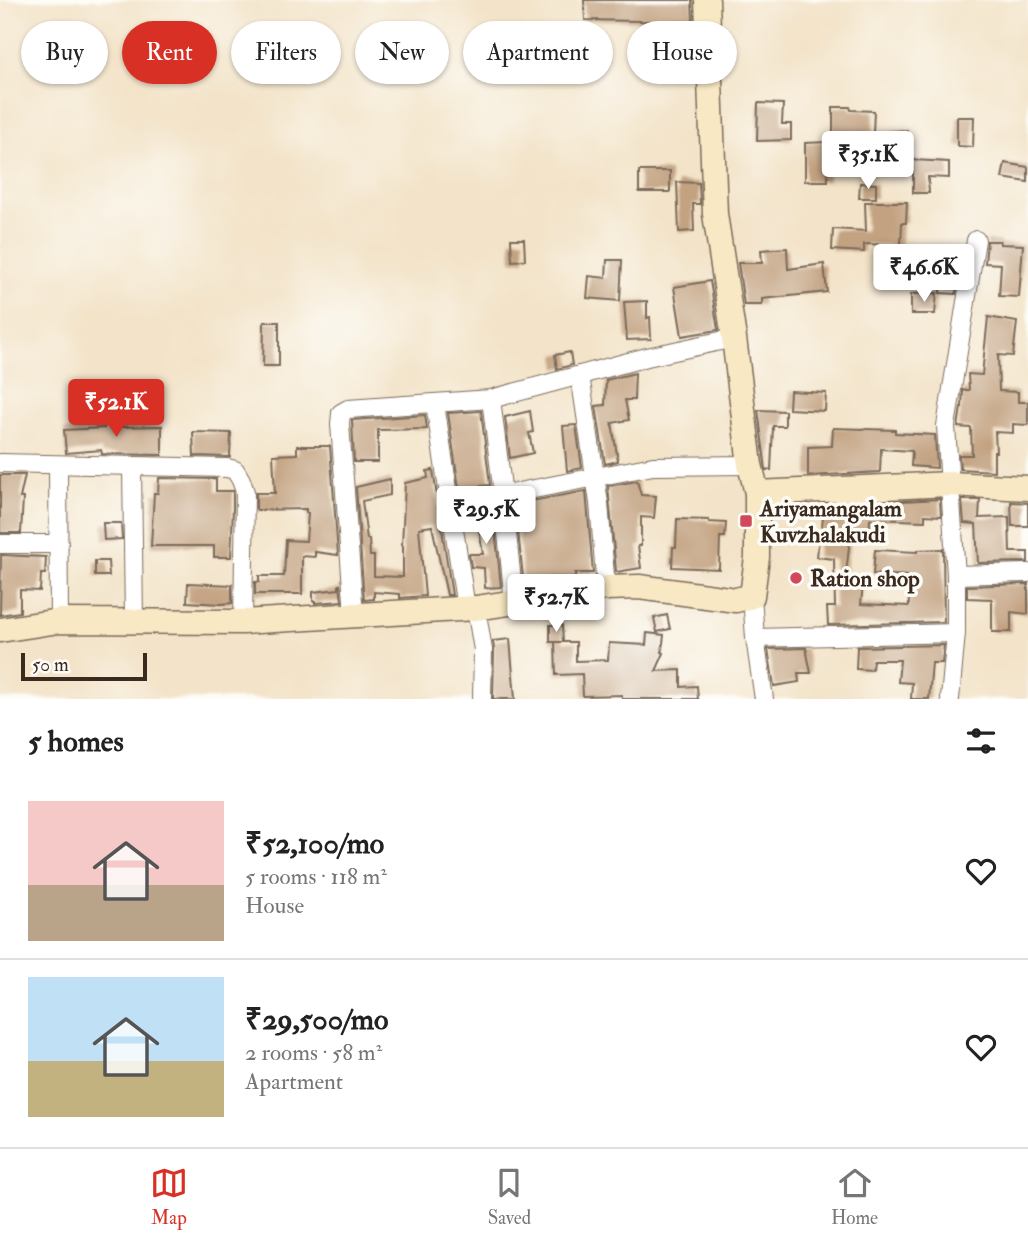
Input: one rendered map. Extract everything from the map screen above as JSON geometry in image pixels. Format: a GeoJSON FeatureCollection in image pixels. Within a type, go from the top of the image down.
{"type":"FeatureCollection","features":[{"type":"Feature","properties":{"kind":"street"},"geometry":{"type":"LineString","coordinates":[[707,0],[715,214],[750,465],[757,494],[757,557],[752,596],[764,699]]}},
{"type":"Feature","properties":{"kind":"street"},"geometry":{"type":"LineString","coordinates":[[950,699],[956,633],[956,575],[946,426],[976,240]]}},
{"type":"Feature","properties":{"kind":"street"},"geometry":{"type":"LineString","coordinates":[[354,615],[341,414],[348,410],[491,399],[647,357],[734,338]]}},
{"type":"Feature","properties":{"kind":"street"},"geometry":{"type":"LineString","coordinates":[[580,375],[596,476],[606,588]]}},
{"type":"Feature","properties":{"kind":"street"},"geometry":{"type":"LineString","coordinates":[[491,399],[514,601]]}},
{"type":"Feature","properties":{"kind":"street"},"geometry":{"type":"LineString","coordinates":[[435,404],[450,502],[483,650],[482,699]]}},
{"type":"Feature","properties":{"kind":"street"},"geometry":{"type":"LineString","coordinates":[[0,463],[235,470],[244,492],[243,622]]}},
{"type":"Feature","properties":{"kind":"street"},"geometry":{"type":"LineString","coordinates":[[58,464],[59,621]]}},
{"type":"Feature","properties":{"kind":"street"},"geometry":{"type":"LineString","coordinates":[[450,502],[503,495],[653,466],[750,465]]}},
{"type":"Feature","properties":{"kind":"street"},"geometry":{"type":"LineString","coordinates":[[132,467],[134,622]]}},
{"type":"Feature","properties":{"kind":"street"},"geometry":{"type":"LineString","coordinates":[[757,494],[950,485],[1028,488]]}},
{"type":"Feature","properties":{"kind":"street"},"geometry":{"type":"LineString","coordinates":[[0,544],[59,544]]}},
{"type":"Feature","properties":{"kind":"street"},"geometry":{"type":"LineString","coordinates":[[956,575],[1028,573]]}},
{"type":"Feature","properties":{"kind":"street"},"geometry":{"type":"LineString","coordinates":[[0,630],[59,621],[243,622],[354,615],[474,614],[514,601],[606,588],[639,587],[736,600],[752,596]]}},
{"type":"Feature","properties":{"kind":"street"},"geometry":{"type":"LineString","coordinates":[[755,638],[956,633]]}},
{"type":"Feature","properties":{"kind":"building"},"geometry":{"type":"Polygon","coordinates":[[[584,0],[692,0],[693,21],[585,20],[584,0]]]}},
{"type":"Feature","properties":{"kind":"building"},"geometry":{"type":"Polygon","coordinates":[[[758,103],[783,104],[782,124],[791,124],[791,140],[757,141],[758,103]]]}},
{"type":"Feature","properties":{"kind":"building"},"geometry":{"type":"Polygon","coordinates":[[[833,107],[874,111],[873,133],[907,130],[908,147],[833,143],[833,107]]]}},
{"type":"Feature","properties":{"kind":"building"},"geometry":{"type":"Polygon","coordinates":[[[957,117],[974,117],[973,147],[957,146],[957,117]]]}},
{"type":"Feature","properties":{"kind":"building"},"geometry":{"type":"Polygon","coordinates":[[[827,142],[828,181],[805,181],[805,143],[827,142]]]}},
{"type":"Feature","properties":{"kind":"building"},"geometry":{"type":"Polygon","coordinates":[[[913,160],[949,162],[949,178],[928,177],[929,193],[913,193],[913,160]]]}},
{"type":"Feature","properties":{"kind":"building"},"geometry":{"type":"Polygon","coordinates":[[[1005,163],[1028,167],[1028,182],[1002,178],[1005,163]]]}},
{"type":"Feature","properties":{"kind":"building"},"geometry":{"type":"Polygon","coordinates":[[[639,171],[670,171],[670,192],[639,192],[639,171]]]}},
{"type":"Feature","properties":{"kind":"building"},"geometry":{"type":"Polygon","coordinates":[[[677,182],[699,183],[700,204],[693,204],[694,231],[679,232],[677,182]]]}},
{"type":"Feature","properties":{"kind":"building"},"geometry":{"type":"Polygon","coordinates":[[[860,183],[876,184],[876,198],[859,198],[860,183]]]}},
{"type":"Feature","properties":{"kind":"building"},"geometry":{"type":"Polygon","coordinates":[[[865,202],[907,202],[901,245],[864,244],[864,252],[832,250],[833,229],[866,231],[865,202]]]}},
{"type":"Feature","properties":{"kind":"building"},"geometry":{"type":"Polygon","coordinates":[[[511,239],[524,239],[525,260],[512,261],[511,239]]]}},
{"type":"Feature","properties":{"kind":"building"},"geometry":{"type":"Polygon","coordinates":[[[987,241],[1023,245],[1019,297],[999,296],[1001,264],[985,263],[987,241]]]}},
{"type":"Feature","properties":{"kind":"building"},"geometry":{"type":"Polygon","coordinates":[[[787,248],[788,269],[824,264],[827,292],[762,299],[762,305],[744,305],[738,263],[762,263],[761,250],[787,248]]]}},
{"type":"Feature","properties":{"kind":"building"},"geometry":{"type":"Polygon","coordinates":[[[607,260],[622,260],[620,301],[587,298],[589,276],[606,278],[607,260]]]}},
{"type":"Feature","properties":{"kind":"building"},"geometry":{"type":"Polygon","coordinates":[[[941,265],[960,266],[956,294],[940,293],[941,265]]]}},
{"type":"Feature","properties":{"kind":"building"},"geometry":{"type":"Polygon","coordinates":[[[710,281],[718,330],[682,336],[674,287],[710,281]]]}},
{"type":"Feature","properties":{"kind":"building"},"geometry":{"type":"Polygon","coordinates":[[[937,293],[935,314],[911,314],[911,294],[937,293]]]}},
{"type":"Feature","properties":{"kind":"building"},"geometry":{"type":"Polygon","coordinates":[[[647,301],[651,339],[627,340],[624,302],[647,301]]]}},
{"type":"Feature","properties":{"kind":"building"},"geometry":{"type":"Polygon","coordinates":[[[988,317],[1017,322],[1013,356],[998,355],[999,391],[1018,392],[1018,402],[1028,402],[1028,425],[1013,424],[1013,433],[995,432],[994,471],[960,469],[959,455],[972,455],[971,428],[958,427],[963,390],[969,390],[968,374],[982,375],[988,317]]]}},
{"type":"Feature","properties":{"kind":"building"},"geometry":{"type":"Polygon","coordinates":[[[264,322],[279,322],[279,366],[263,366],[264,322]]]}},
{"type":"Feature","properties":{"kind":"building"},"geometry":{"type":"Polygon","coordinates":[[[570,352],[572,365],[557,369],[555,355],[570,352]]]}},
{"type":"Feature","properties":{"kind":"building"},"geometry":{"type":"Polygon","coordinates":[[[635,373],[634,400],[625,400],[629,420],[612,423],[618,461],[605,464],[596,406],[605,405],[606,380],[635,373]]]}},
{"type":"Feature","properties":{"kind":"building"},"geometry":{"type":"Polygon","coordinates":[[[790,391],[826,393],[825,411],[789,409],[790,391]]]}},
{"type":"Feature","properties":{"kind":"building"},"geometry":{"type":"Polygon","coordinates":[[[758,410],[785,411],[785,426],[773,426],[771,470],[766,470],[758,410]]]}},
{"type":"Feature","properties":{"kind":"building"},"geometry":{"type":"Polygon","coordinates":[[[481,411],[490,485],[459,489],[448,413],[481,411]]]}},
{"type":"Feature","properties":{"kind":"building"},"geometry":{"type":"Polygon","coordinates":[[[530,411],[533,432],[529,433],[533,453],[510,458],[505,417],[530,411]]]}},
{"type":"Feature","properties":{"kind":"building"},"geometry":{"type":"Polygon","coordinates":[[[425,415],[427,429],[378,430],[378,462],[354,462],[352,420],[425,415]]]}},
{"type":"Feature","properties":{"kind":"building"},"geometry":{"type":"Polygon","coordinates":[[[104,418],[122,419],[122,427],[162,426],[162,455],[102,454],[101,450],[66,453],[64,430],[104,428],[104,418]]]}},
{"type":"Feature","properties":{"kind":"building"},"geometry":{"type":"Polygon","coordinates":[[[576,425],[582,468],[567,471],[563,426],[576,425]]]}},
{"type":"Feature","properties":{"kind":"building"},"geometry":{"type":"Polygon","coordinates":[[[833,428],[895,430],[895,433],[935,435],[937,468],[911,466],[912,451],[881,449],[880,472],[808,476],[808,447],[832,446],[833,428]]]}},
{"type":"Feature","properties":{"kind":"building"},"geometry":{"type":"Polygon","coordinates":[[[193,432],[231,433],[230,457],[194,456],[193,432]]]}},
{"type":"Feature","properties":{"kind":"building"},"geometry":{"type":"Polygon","coordinates":[[[297,446],[330,446],[338,555],[315,552],[315,557],[302,556],[302,594],[255,594],[255,582],[259,582],[259,576],[284,576],[286,540],[306,541],[306,509],[256,508],[256,493],[275,493],[273,455],[297,454],[297,446]]]}},
{"type":"Feature","properties":{"kind":"building"},"geometry":{"type":"Polygon","coordinates":[[[433,470],[452,595],[447,595],[432,526],[419,528],[425,596],[400,598],[400,594],[374,592],[374,599],[364,600],[356,487],[390,479],[390,495],[362,501],[367,539],[370,556],[374,556],[374,576],[403,577],[405,483],[428,478],[427,471],[433,470]]]}},
{"type":"Feature","properties":{"kind":"building"},"geometry":{"type":"Polygon","coordinates":[[[0,475],[25,475],[20,498],[23,498],[21,533],[0,533],[0,475]]]}},
{"type":"Feature","properties":{"kind":"building"},"geometry":{"type":"Polygon","coordinates":[[[159,478],[216,479],[216,491],[233,491],[231,557],[214,557],[214,546],[151,546],[154,493],[158,493],[159,478]]]}},
{"type":"Feature","properties":{"kind":"building"},"geometry":{"type":"Polygon","coordinates":[[[637,481],[641,495],[656,496],[654,518],[641,517],[641,546],[638,546],[641,568],[616,572],[608,486],[637,481]]]}},
{"type":"Feature","properties":{"kind":"building"},"geometry":{"type":"Polygon","coordinates":[[[586,491],[593,573],[575,573],[575,578],[524,586],[515,504],[586,491]]]}},
{"type":"Feature","properties":{"kind":"building"},"geometry":{"type":"Polygon","coordinates":[[[940,499],[941,516],[925,515],[925,521],[870,519],[869,540],[850,539],[845,582],[863,584],[861,604],[909,606],[908,576],[873,574],[875,550],[917,552],[943,549],[944,622],[828,625],[827,607],[835,607],[834,559],[817,557],[824,505],[940,499]]]}},
{"type":"Feature","properties":{"kind":"building"},"geometry":{"type":"Polygon","coordinates":[[[962,500],[980,500],[979,518],[1009,517],[1010,552],[1028,552],[1028,562],[978,563],[976,524],[964,523],[962,500]]]}},
{"type":"Feature","properties":{"kind":"building"},"geometry":{"type":"Polygon","coordinates":[[[1011,502],[1028,503],[1028,526],[1012,526],[1011,502]]]}},
{"type":"Feature","properties":{"kind":"building"},"geometry":{"type":"Polygon","coordinates":[[[493,508],[501,587],[485,588],[484,568],[471,567],[469,554],[483,554],[478,523],[465,524],[463,512],[493,508]]]}},
{"type":"Feature","properties":{"kind":"building"},"geometry":{"type":"Polygon","coordinates":[[[677,519],[726,523],[725,537],[720,537],[719,569],[672,567],[677,519]]]}},
{"type":"Feature","properties":{"kind":"building"},"geometry":{"type":"Polygon","coordinates":[[[103,523],[121,523],[122,539],[104,540],[103,523]]]}},
{"type":"Feature","properties":{"kind":"building"},"geometry":{"type":"Polygon","coordinates":[[[1,555],[46,557],[40,591],[20,590],[20,612],[0,615],[1,555]]]}},
{"type":"Feature","properties":{"kind":"building"},"geometry":{"type":"Polygon","coordinates":[[[95,561],[108,561],[109,576],[95,576],[95,561]]]}},
{"type":"Feature","properties":{"kind":"building"},"geometry":{"type":"Polygon","coordinates":[[[188,583],[232,585],[232,603],[187,602],[188,583]]]}},
{"type":"Feature","properties":{"kind":"building"},"geometry":{"type":"Polygon","coordinates":[[[1028,584],[1028,614],[1011,612],[1011,632],[992,632],[992,599],[967,598],[967,586],[1028,584]]]}},
{"type":"Feature","properties":{"kind":"building"},"geometry":{"type":"Polygon","coordinates":[[[339,585],[342,601],[313,601],[313,592],[339,589],[339,585]]]}},
{"type":"Feature","properties":{"kind":"building"},"geometry":{"type":"Polygon","coordinates":[[[667,615],[670,629],[657,632],[654,618],[667,615]]]}},
{"type":"Feature","properties":{"kind":"building"},"geometry":{"type":"Polygon","coordinates":[[[550,625],[562,625],[563,642],[550,642],[550,625]]]}},
{"type":"Feature","properties":{"kind":"building"},"geometry":{"type":"Polygon","coordinates":[[[647,633],[664,635],[664,653],[656,671],[681,670],[681,687],[697,686],[698,699],[583,696],[582,674],[556,675],[555,642],[576,642],[576,661],[608,660],[609,643],[646,645],[647,633]]]}},
{"type":"Feature","properties":{"kind":"building"},"geometry":{"type":"Polygon","coordinates":[[[510,639],[515,699],[493,699],[493,641],[510,639]]]}},
{"type":"Feature","properties":{"kind":"building"},"geometry":{"type":"Polygon","coordinates":[[[944,645],[942,663],[932,663],[929,699],[911,699],[912,683],[898,682],[900,660],[873,660],[872,670],[856,669],[857,647],[944,645]]]}},
{"type":"Feature","properties":{"kind":"building"},"geometry":{"type":"Polygon","coordinates":[[[806,648],[811,673],[798,673],[799,682],[774,686],[768,649],[806,648]]]}},
{"type":"Feature","properties":{"kind":"place","name":"Ariyamangalam Kuvzhalakudi"},"geometry":{"type":"Point","coordinates":[746,521]}},
{"type":"Feature","properties":{"kind":"place","name":"Ration shop"},"geometry":{"type":"Point","coordinates":[796,578]}}]}
